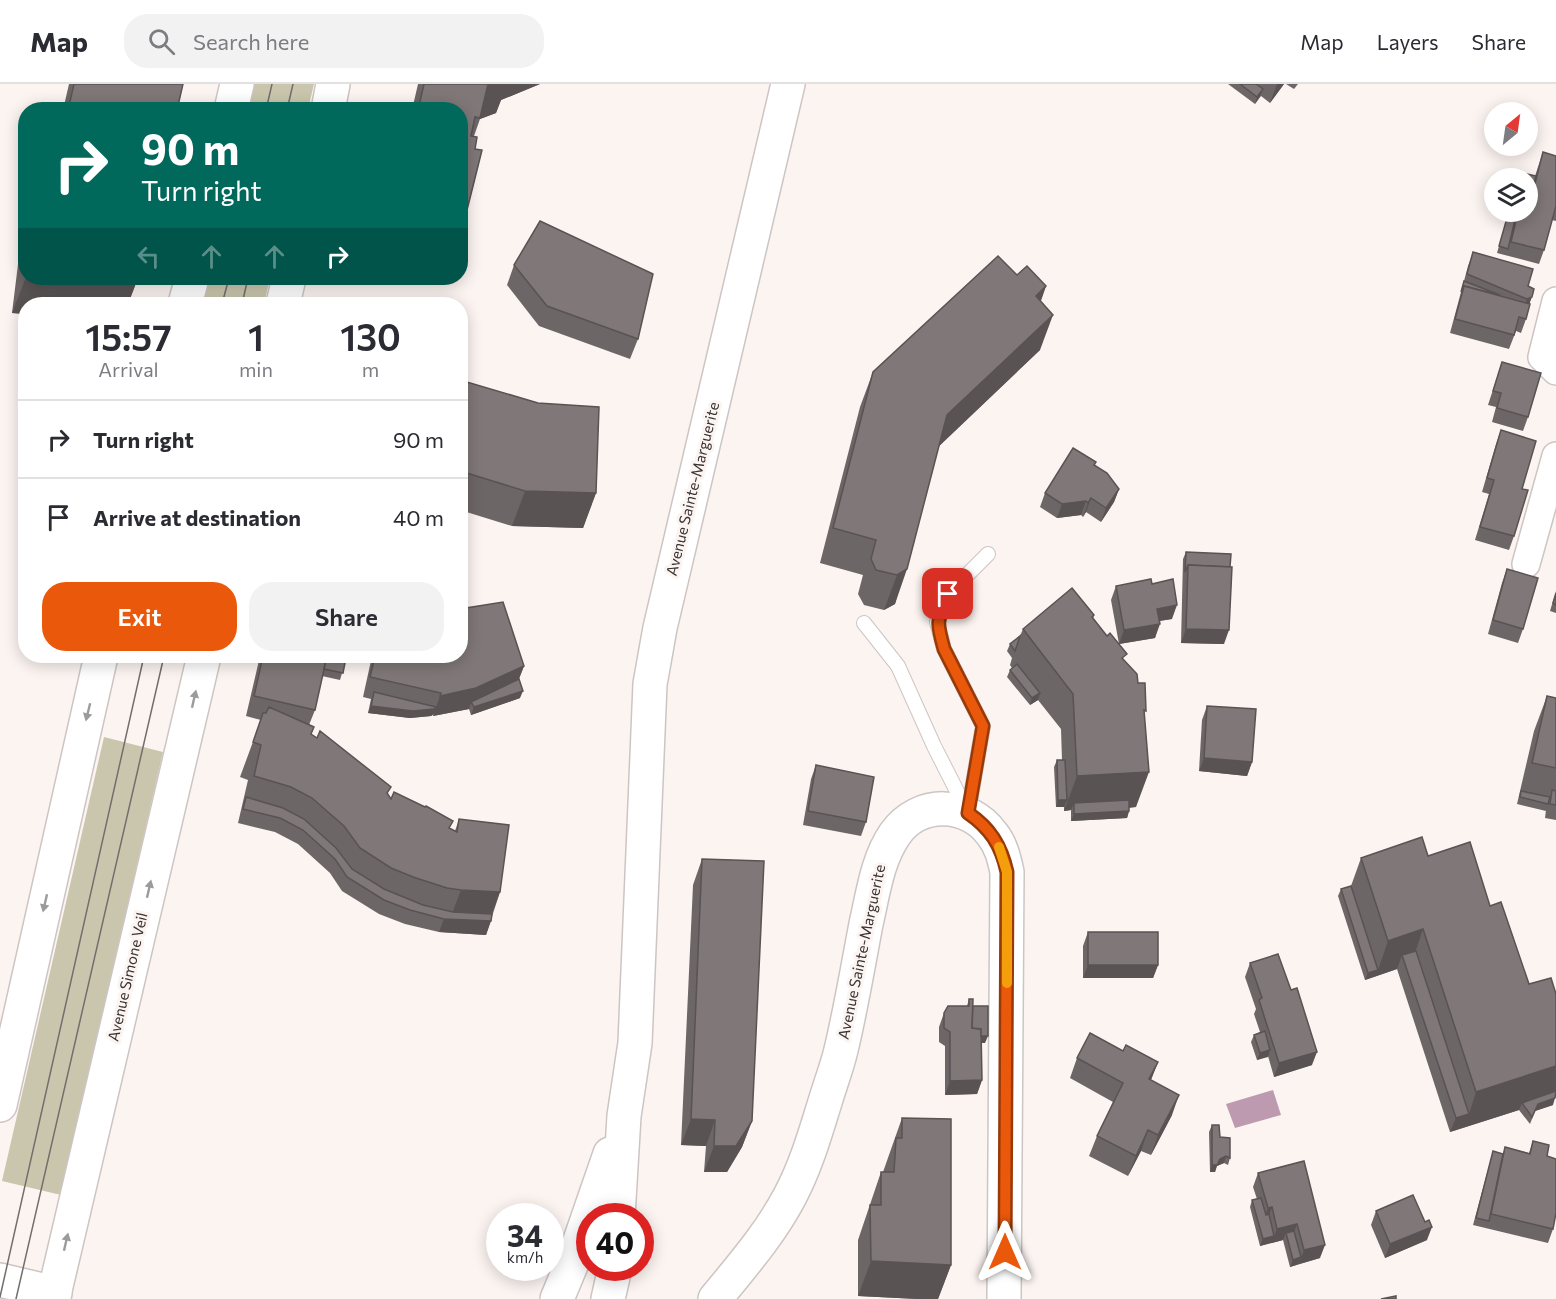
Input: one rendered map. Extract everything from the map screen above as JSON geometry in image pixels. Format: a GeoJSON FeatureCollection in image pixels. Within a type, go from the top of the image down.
{"type":"FeatureCollection","features":[{"type":"Feature","properties":{"kind":"street"},"geometry":{"type":"LineString","coordinates":[[233,102],[237,84]]}},
{"type":"Feature","properties":{"kind":"street"},"geometry":{"type":"LineString","coordinates":[[330,102],[333,84]]}},
{"type":"Feature","properties":{"kind":"street","name":"Avenue Sainte-Marguerite"},"geometry":{"type":"LineString","coordinates":[[611,1203],[635,1043],[650,684],[660,628],[788,84]]}},
{"type":"Feature","properties":{"kind":"street"},"geometry":{"type":"LineString","coordinates":[[1556,301],[1542,357],[1556,370]]}},
{"type":"Feature","properties":{"kind":"street"},"geometry":{"type":"LineString","coordinates":[[1526,564],[1556,456]]}},
{"type":"Feature","properties":{"kind":"street"},"geometry":{"type":"LineString","coordinates":[[0,1105],[99,663]]}},
{"type":"Feature","properties":{"kind":"street","name":"Avenue Simone Veil"},"geometry":{"type":"LineString","coordinates":[[54,1296],[202,663]]}},
{"type":"Feature","properties":{"kind":"street","name":"Avenue Sainte-Marguerite"},"geometry":{"type":"LineString","coordinates":[[715,1299],[757,1248],[790,1196],[811,1147],[840,1051],[874,885],[883,855],[895,834],[906,821],[923,812],[937,809],[968,813]]}},
{"type":"Feature","properties":{"kind":"street"},"geometry":{"type":"LineString","coordinates":[[968,813],[993,835],[1003,853],[1007,872],[1004,1299]]}},
{"type":"Feature","properties":{"kind":"street","name":"Avenue Sainte-Marguerite"},"geometry":{"type":"LineString","coordinates":[[619,1203],[624,1116]]}},
{"type":"Feature","properties":{"kind":"street"},"geometry":{"type":"LineString","coordinates":[[0,1280],[54,1296]]}},
{"type":"Feature","properties":{"kind":"street","name":"Avenue Sainte-Marguerite"},"geometry":{"type":"LineString","coordinates":[[557,1299],[585,1281]]}},
{"type":"Feature","properties":{"kind":"lane"},"geometry":{"type":"LineString","coordinates":[[968,813],[983,726],[944,649],[937,622],[948,594],[988,554]]}},
{"type":"Feature","properties":{"kind":"lane"},"geometry":{"type":"LineString","coordinates":[[864,623],[898,666],[934,746],[968,813]]}},
{"type":"Feature","properties":{"kind":"shaded area"},"geometry":{"type":"Polygon","coordinates":[[[254,84],[314,84],[310,102],[250,102],[254,84]]]}},
{"type":"Feature","properties":{"kind":"shaded area"},"geometry":{"type":"Polygon","coordinates":[[[207,285],[268,285],[266,297],[205,297],[207,285]]]}},
{"type":"Feature","properties":{"kind":"shaded area"},"geometry":{"type":"Polygon","coordinates":[[[104,737],[163,752],[61,1195],[2,1181],[104,737]]]}},
{"type":"Feature","properties":{"kind":"shaded area"},"geometry":{"type":"Polygon","coordinates":[[[1273,1090],[1281,1115],[1235,1128],[1226,1104],[1273,1090]]]}},
{"type":"Feature","properties":{"kind":"building"},"geometry":{"type":"Polygon","coordinates":[[[74,84],[183,84],[179,102],[70,102],[74,84]]]}},
{"type":"Feature","properties":{"kind":"building"},"geometry":{"type":"Polygon","coordinates":[[[424,84],[488,84],[480,118],[475,117],[471,136],[477,137],[475,149],[482,150],[468,206],[468,102],[420,102],[424,84]]]}},
{"type":"Feature","properties":{"kind":"building"},"geometry":{"type":"Polygon","coordinates":[[[1240,84],[1256,84],[1263,89],[1257,97],[1240,84]]]}},
{"type":"Feature","properties":{"kind":"building"},"geometry":{"type":"Polygon","coordinates":[[[1543,152],[1556,156],[1556,206],[1544,250],[1511,242],[1516,222],[1538,222],[1538,172],[1543,152]]]}},
{"type":"Feature","properties":{"kind":"building"},"geometry":{"type":"Polygon","coordinates":[[[540,221],[653,274],[638,339],[547,306],[514,265],[540,221]]]}},
{"type":"Feature","properties":{"kind":"building"},"geometry":{"type":"Polygon","coordinates":[[[1506,222],[1515,222],[1508,249],[1499,246],[1506,222]]]}},
{"type":"Feature","properties":{"kind":"building"},"geometry":{"type":"Polygon","coordinates":[[[1473,252],[1533,269],[1528,286],[1534,289],[1532,297],[1527,299],[1467,274],[1473,252]]]}},
{"type":"Feature","properties":{"kind":"building"},"geometry":{"type":"Polygon","coordinates":[[[998,256],[1017,275],[1027,266],[1046,286],[1036,296],[1053,315],[947,415],[907,569],[897,575],[876,570],[871,559],[876,540],[833,528],[873,372],[998,256]]]}},
{"type":"Feature","properties":{"kind":"building"},"geometry":{"type":"Polygon","coordinates":[[[1464,281],[1500,295],[1464,286],[1461,292],[1464,281]]]}},
{"type":"Feature","properties":{"kind":"building"},"geometry":{"type":"Polygon","coordinates":[[[1464,286],[1530,304],[1526,319],[1519,317],[1514,335],[1455,319],[1464,286]]]}},
{"type":"Feature","properties":{"kind":"building"},"geometry":{"type":"Polygon","coordinates":[[[1502,362],[1541,373],[1528,417],[1497,408],[1501,393],[1493,391],[1502,362]]]}},
{"type":"Feature","properties":{"kind":"building"},"geometry":{"type":"Polygon","coordinates":[[[468,382],[538,403],[599,407],[596,493],[525,491],[468,473],[468,382]]]}},
{"type":"Feature","properties":{"kind":"building"},"geometry":{"type":"Polygon","coordinates":[[[1501,430],[1536,441],[1522,489],[1528,490],[1514,536],[1480,527],[1494,480],[1487,478],[1501,430]]]}},
{"type":"Feature","properties":{"kind":"building"},"geometry":{"type":"Polygon","coordinates":[[[1073,448],[1096,462],[1094,465],[1107,473],[1119,489],[1106,508],[1091,498],[1088,503],[1086,501],[1062,504],[1045,493],[1073,448]]]}},
{"type":"Feature","properties":{"kind":"building"},"geometry":{"type":"Polygon","coordinates":[[[1186,552],[1231,554],[1230,567],[1188,565],[1185,572],[1186,552]]]}},
{"type":"Feature","properties":{"kind":"building"},"geometry":{"type":"Polygon","coordinates":[[[1188,565],[1232,567],[1229,630],[1186,629],[1188,565]]]}},
{"type":"Feature","properties":{"kind":"building"},"geometry":{"type":"Polygon","coordinates":[[[1507,569],[1538,578],[1523,629],[1493,620],[1507,569]]]}},
{"type":"Feature","properties":{"kind":"building"},"geometry":{"type":"Polygon","coordinates":[[[1151,579],[1152,584],[1173,579],[1177,605],[1157,609],[1160,624],[1124,630],[1116,586],[1151,579]]]}},
{"type":"Feature","properties":{"kind":"building"},"geometry":{"type":"Polygon","coordinates":[[[1072,588],[1094,615],[1092,617],[1107,636],[1110,633],[1127,654],[1122,658],[1137,674],[1138,683],[1145,683],[1146,711],[1144,710],[1149,772],[1077,776],[1073,694],[1023,629],[1072,588]]]}},
{"type":"Feature","properties":{"kind":"building"},"geometry":{"type":"Polygon","coordinates":[[[503,602],[524,666],[476,688],[440,696],[441,693],[370,677],[373,663],[468,663],[468,608],[503,602]]]}},
{"type":"Feature","properties":{"kind":"building"},"geometry":{"type":"Polygon","coordinates":[[[1020,636],[1015,651],[1010,644],[1020,636]]]}},
{"type":"Feature","properties":{"kind":"building"},"geometry":{"type":"Polygon","coordinates":[[[261,663],[325,663],[315,710],[254,696],[261,663]]]}},
{"type":"Feature","properties":{"kind":"building"},"geometry":{"type":"Polygon","coordinates":[[[325,663],[345,663],[343,673],[324,669],[325,663]]]}},
{"type":"Feature","properties":{"kind":"building"},"geometry":{"type":"Polygon","coordinates":[[[1017,664],[1040,693],[1032,698],[1010,670],[1017,664]]]}},
{"type":"Feature","properties":{"kind":"building"},"geometry":{"type":"Polygon","coordinates":[[[519,679],[523,691],[474,707],[471,702],[519,679]]]}},
{"type":"Feature","properties":{"kind":"building"},"geometry":{"type":"Polygon","coordinates":[[[374,692],[436,707],[413,711],[371,706],[374,692]]]}},
{"type":"Feature","properties":{"kind":"building"},"geometry":{"type":"Polygon","coordinates":[[[1547,696],[1556,698],[1556,768],[1532,763],[1547,696]]]}},
{"type":"Feature","properties":{"kind":"building"},"geometry":{"type":"Polygon","coordinates":[[[1207,706],[1256,709],[1252,762],[1204,758],[1207,706]]]}},
{"type":"Feature","properties":{"kind":"building"},"geometry":{"type":"Polygon","coordinates":[[[269,707],[314,727],[311,734],[317,738],[320,731],[391,787],[387,793],[391,799],[394,792],[426,806],[453,821],[449,828],[457,832],[459,819],[509,825],[500,892],[447,888],[391,868],[360,848],[344,826],[312,798],[291,787],[254,776],[261,745],[253,742],[263,713],[266,713],[269,707]]]}},
{"type":"Feature","properties":{"kind":"building"},"geometry":{"type":"Polygon","coordinates":[[[1057,760],[1065,760],[1067,800],[1058,800],[1057,760]]]}},
{"type":"Feature","properties":{"kind":"building"},"geometry":{"type":"Polygon","coordinates":[[[816,765],[874,777],[866,822],[808,811],[816,765]]]}},
{"type":"Feature","properties":{"kind":"building"},"geometry":{"type":"Polygon","coordinates":[[[1552,790],[1556,791],[1556,805],[1550,804],[1552,790]]]}},
{"type":"Feature","properties":{"kind":"building"},"geometry":{"type":"Polygon","coordinates":[[[1521,791],[1550,797],[1548,804],[1520,797],[1521,791]]]}},
{"type":"Feature","properties":{"kind":"building"},"geometry":{"type":"Polygon","coordinates":[[[246,797],[283,808],[304,819],[336,848],[352,869],[384,889],[423,905],[453,912],[492,914],[491,921],[444,919],[384,900],[347,877],[335,859],[303,830],[280,818],[243,809],[246,797]]]}},
{"type":"Feature","properties":{"kind":"building"},"geometry":{"type":"Polygon","coordinates":[[[1129,800],[1129,811],[1074,814],[1074,803],[1129,800]]]}},
{"type":"Feature","properties":{"kind":"building"},"geometry":{"type":"Polygon","coordinates":[[[1422,837],[1428,856],[1470,842],[1490,906],[1501,902],[1529,984],[1551,978],[1556,994],[1556,1066],[1476,1092],[1423,929],[1388,941],[1361,858],[1422,837]]]}},
{"type":"Feature","properties":{"kind":"building"},"geometry":{"type":"Polygon","coordinates":[[[702,859],[764,861],[752,1121],[736,1146],[714,1146],[715,1120],[691,1119],[702,859]]]}},
{"type":"Feature","properties":{"kind":"building"},"geometry":{"type":"Polygon","coordinates":[[[1351,886],[1378,970],[1368,973],[1341,889],[1351,886]]]}},
{"type":"Feature","properties":{"kind":"building"},"geometry":{"type":"Polygon","coordinates":[[[1088,932],[1158,932],[1158,965],[1088,965],[1088,932]]]}},
{"type":"Feature","properties":{"kind":"building"},"geometry":{"type":"Polygon","coordinates":[[[1416,951],[1469,1114],[1456,1118],[1402,955],[1416,951]]]}},
{"type":"Feature","properties":{"kind":"building"},"geometry":{"type":"Polygon","coordinates":[[[1278,954],[1291,990],[1297,988],[1317,1052],[1279,1063],[1250,963],[1278,954]]]}},
{"type":"Feature","properties":{"kind":"building"},"geometry":{"type":"Polygon","coordinates":[[[969,999],[973,999],[972,1028],[981,1029],[982,1080],[950,1081],[950,1032],[944,1028],[944,1013],[948,1006],[969,1006],[969,999]]]}},
{"type":"Feature","properties":{"kind":"building"},"geometry":{"type":"Polygon","coordinates":[[[973,1006],[988,1006],[988,1036],[981,1036],[981,1029],[972,1028],[973,1006]]]}},
{"type":"Feature","properties":{"kind":"building"},"geometry":{"type":"Polygon","coordinates":[[[1265,1031],[1270,1050],[1260,1053],[1254,1035],[1265,1031]]]}},
{"type":"Feature","properties":{"kind":"building"},"geometry":{"type":"Polygon","coordinates":[[[1090,1033],[1123,1051],[1126,1045],[1158,1062],[1149,1079],[1179,1095],[1158,1135],[1148,1130],[1136,1156],[1097,1136],[1123,1083],[1077,1058],[1090,1033]]]}},
{"type":"Feature","properties":{"kind":"building"},"geometry":{"type":"Polygon","coordinates":[[[1556,1091],[1555,1098],[1538,1104],[1532,1117],[1522,1103],[1556,1091]]]}},
{"type":"Feature","properties":{"kind":"building"},"geometry":{"type":"Polygon","coordinates":[[[902,1118],[951,1119],[951,1265],[871,1261],[870,1205],[881,1205],[881,1172],[894,1172],[896,1138],[902,1138],[902,1118]]]}},
{"type":"Feature","properties":{"kind":"building"},"geometry":{"type":"Polygon","coordinates":[[[1212,1125],[1219,1125],[1220,1137],[1230,1138],[1230,1158],[1226,1156],[1220,1159],[1217,1165],[1212,1165],[1212,1125]]]}},
{"type":"Feature","properties":{"kind":"building"},"geometry":{"type":"Polygon","coordinates":[[[1533,1141],[1549,1145],[1547,1156],[1556,1159],[1556,1213],[1553,1229],[1491,1214],[1505,1147],[1530,1154],[1533,1141]]]}},
{"type":"Feature","properties":{"kind":"building"},"geometry":{"type":"Polygon","coordinates":[[[1493,1151],[1503,1154],[1489,1221],[1476,1218],[1493,1151]]]}},
{"type":"Feature","properties":{"kind":"building"},"geometry":{"type":"Polygon","coordinates":[[[1304,1161],[1325,1245],[1304,1250],[1297,1224],[1277,1229],[1272,1207],[1268,1208],[1258,1173],[1304,1161]]]}},
{"type":"Feature","properties":{"kind":"building"},"geometry":{"type":"Polygon","coordinates":[[[1413,1195],[1425,1222],[1429,1220],[1432,1227],[1390,1244],[1376,1211],[1413,1195]]]}},
{"type":"Feature","properties":{"kind":"building"},"geometry":{"type":"Polygon","coordinates":[[[1261,1198],[1266,1215],[1269,1214],[1274,1236],[1263,1239],[1252,1200],[1261,1198]]]}},
{"type":"Feature","properties":{"kind":"building"},"geometry":{"type":"Polygon","coordinates":[[[1294,1231],[1301,1257],[1293,1260],[1286,1233],[1294,1231]]]}},
{"type":"Feature","properties":{"kind":"tram line"},"geometry":{"type":"LineString","coordinates":[[268,102],[272,84]]}},
{"type":"Feature","properties":{"kind":"tram line"},"geometry":{"type":"LineString","coordinates":[[289,102],[293,84]]}},
{"type":"Feature","properties":{"kind":"tram line"},"geometry":{"type":"LineString","coordinates":[[224,297],[227,285]]}},
{"type":"Feature","properties":{"kind":"tram line"},"geometry":{"type":"LineString","coordinates":[[244,297],[246,285]]}},
{"type":"Feature","properties":{"kind":"tram line"},"geometry":{"type":"LineString","coordinates":[[0,1297],[142,663]]}},
{"type":"Feature","properties":{"kind":"tram line"},"geometry":{"type":"LineString","coordinates":[[16,1299],[162,663]]}},
{"type":"Feature","properties":{"kind":"slow traffic"},"geometry":{"type":"LineString","coordinates":[[999,847],[1003,853],[1007,872],[1007,983]]}},
{"type":"Feature","properties":{"kind":"route"},"geometry":{"type":"LineString","coordinates":[[948,594],[937,622],[940,635],[944,649],[983,726],[968,813],[993,835],[1003,853],[1007,872],[1005,1252]]}}]}
